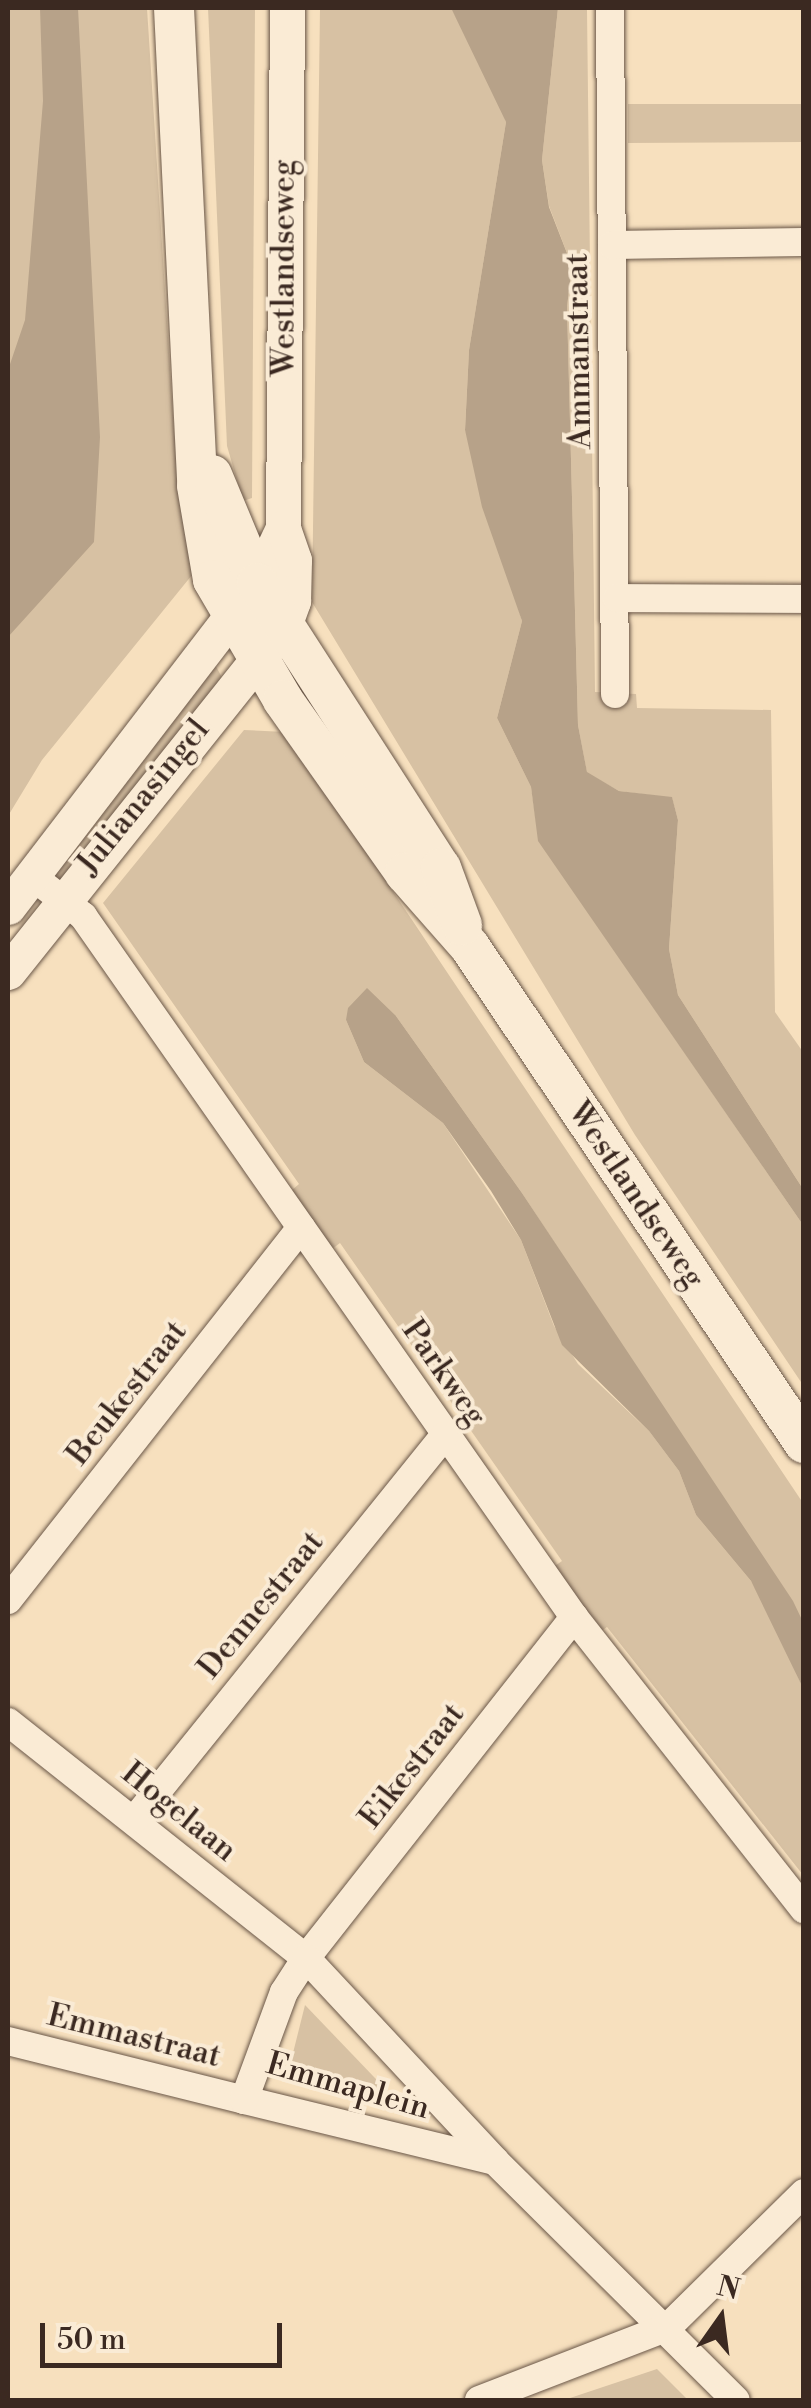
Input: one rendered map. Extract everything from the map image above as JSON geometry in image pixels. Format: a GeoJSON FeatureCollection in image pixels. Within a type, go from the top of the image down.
{"type":"FeatureCollection","features":[{"type":"Feature","properties":{"kind":"main road","name":"Westlandseweg"},"geometry":{"type":"LineString","coordinates":[[174,8],[204,545],[213,580],[258,659],[405,872],[470,947],[804,1443]]}},
{"type":"Feature","properties":{"kind":"main road","name":"Westlandseweg"},"geometry":{"type":"LineString","coordinates":[[200,439],[258,583],[441,868],[470,947]]}},
{"type":"Feature","properties":{"kind":"street","name":"Westlandseweg"},"geometry":{"type":"LineString","coordinates":[[284,626],[294,601],[294,560],[283,528],[286,8]]}},
{"type":"Feature","properties":{"kind":"street","name":"Ammanstraat"},"geometry":{"type":"LineString","coordinates":[[610,8],[616,694]]}},
{"type":"Feature","properties":{"kind":"street"},"geometry":{"type":"LineString","coordinates":[[612,245],[804,242]]}},
{"type":"Feature","properties":{"kind":"street","name":"Westlandseweg"},"geometry":{"type":"LineString","coordinates":[[258,583],[283,528]]}},
{"type":"Feature","properties":{"kind":"street","name":"Julianasingel"},"geometry":{"type":"LineString","coordinates":[[8,907],[258,583]]}},
{"type":"Feature","properties":{"kind":"street"},"geometry":{"type":"LineString","coordinates":[[617,598],[804,599]]}},
{"type":"Feature","properties":{"kind":"street","name":"Julianasingel"},"geometry":{"type":"LineString","coordinates":[[8,972],[60,901],[284,626]]}},
{"type":"Feature","properties":{"kind":"street","name":"Parkweg"},"geometry":{"type":"LineString","coordinates":[[32,876],[83,916],[574,1617],[804,1909]]}},
{"type":"Feature","properties":{"kind":"street","name":"Beukestraat"},"geometry":{"type":"LineString","coordinates":[[8,1600],[300,1228]]}},
{"type":"Feature","properties":{"kind":"street","name":"Dennestraat"},"geometry":{"type":"LineString","coordinates":[[134,1819],[444,1436]]}},
{"type":"Feature","properties":{"kind":"street","name":"Eikestraat"},"geometry":{"type":"LineString","coordinates":[[306,1958],[574,1617]]}},
{"type":"Feature","properties":{"kind":"street","name":"Hogelaan"},"geometry":{"type":"LineString","coordinates":[[8,1722],[306,1958]]}},
{"type":"Feature","properties":{"kind":"street","name":"Emmaplein"},"geometry":{"type":"LineString","coordinates":[[495,2161],[244,2100],[284,1992],[306,1958],[495,2161],[668,2327],[736,2400]]}},
{"type":"Feature","properties":{"kind":"street","name":"Emmastraat"},"geometry":{"type":"LineString","coordinates":[[8,2041],[244,2100]]}},
{"type":"Feature","properties":{"kind":"street"},"geometry":{"type":"LineString","coordinates":[[479,2400],[668,2327],[804,2193]]}},
{"type":"Feature","properties":{"kind":"shaded area"},"geometry":{"type":"Polygon","coordinates":[[[8,8],[147,8],[174,432],[192,575],[42,760],[8,816],[8,8]]]}},
{"type":"Feature","properties":{"kind":"shaded area"},"geometry":{"type":"Polygon","coordinates":[[[40,8],[78,8],[100,437],[94,542],[8,637],[8,370],[25,320],[43,101],[40,8]]]}},
{"type":"Feature","properties":{"kind":"shaded area"},"geometry":{"type":"Polygon","coordinates":[[[208,8],[255,8],[252,498],[243,501],[227,446],[208,8]]]}},
{"type":"Feature","properties":{"kind":"shaded area"},"geometry":{"type":"Polygon","coordinates":[[[320,8],[451,8],[500,100],[506,122],[469,350],[465,429],[522,621],[497,718],[531,787],[539,841],[803,1225],[803,1385],[635,1135],[312,602],[320,8]]]}},
{"type":"Feature","properties":{"kind":"shaded area"},"geometry":{"type":"Polygon","coordinates":[[[451,8],[558,8],[542,160],[549,207],[572,266],[567,307],[578,725],[587,772],[619,791],[672,797],[678,820],[669,949],[678,995],[803,1189],[803,1225],[538,841],[531,787],[497,718],[522,621],[482,507],[465,430],[469,350],[506,122],[451,8]]]}},
{"type":"Feature","properties":{"kind":"shaded area"},"geometry":{"type":"Polygon","coordinates":[[[558,8],[587,8],[595,692],[636,694],[637,708],[771,710],[775,1012],[803,1052],[803,1189],[678,995],[669,949],[678,820],[672,798],[619,791],[587,773],[578,725],[567,307],[572,266],[549,206],[542,160],[558,8]]]}},
{"type":"Feature","properties":{"kind":"shaded area"},"geometry":{"type":"Polygon","coordinates":[[[628,104],[803,104],[803,142],[628,143],[628,104]]]}},
{"type":"Feature","properties":{"kind":"shaded area"},"geometry":{"type":"Polygon","coordinates":[[[212,659],[225,683],[73,879],[51,883],[50,860],[212,659]]]}},
{"type":"Feature","properties":{"kind":"shaded area"},"geometry":{"type":"Polygon","coordinates":[[[244,730],[286,732],[803,1503],[803,1622],[522,1193],[396,1016],[346,1020],[364,1062],[443,1123],[521,1240],[554,1326],[578,1364],[649,1431],[679,1471],[696,1515],[751,1581],[775,1625],[803,1688],[803,1875],[607,1627],[600,1632],[552,1568],[562,1561],[340,1243],[332,1249],[291,1191],[299,1184],[103,903],[244,730]]]}},
{"type":"Feature","properties":{"kind":"shaded area"},"geometry":{"type":"Polygon","coordinates":[[[367,988],[396,1016],[522,1193],[793,1601],[803,1622],[803,1688],[751,1581],[696,1515],[679,1471],[649,1431],[562,1345],[521,1240],[491,1191],[443,1123],[364,1062],[346,1020],[348,1008],[367,988]]]}},
{"type":"Feature","properties":{"kind":"shaded area"},"geometry":{"type":"Polygon","coordinates":[[[305,2005],[397,2101],[288,2073],[305,2005]]]}},
{"type":"Feature","properties":{"kind":"shaded area"},"geometry":{"type":"Polygon","coordinates":[[[657,2369],[688,2400],[564,2400],[657,2369]]]}}]}
